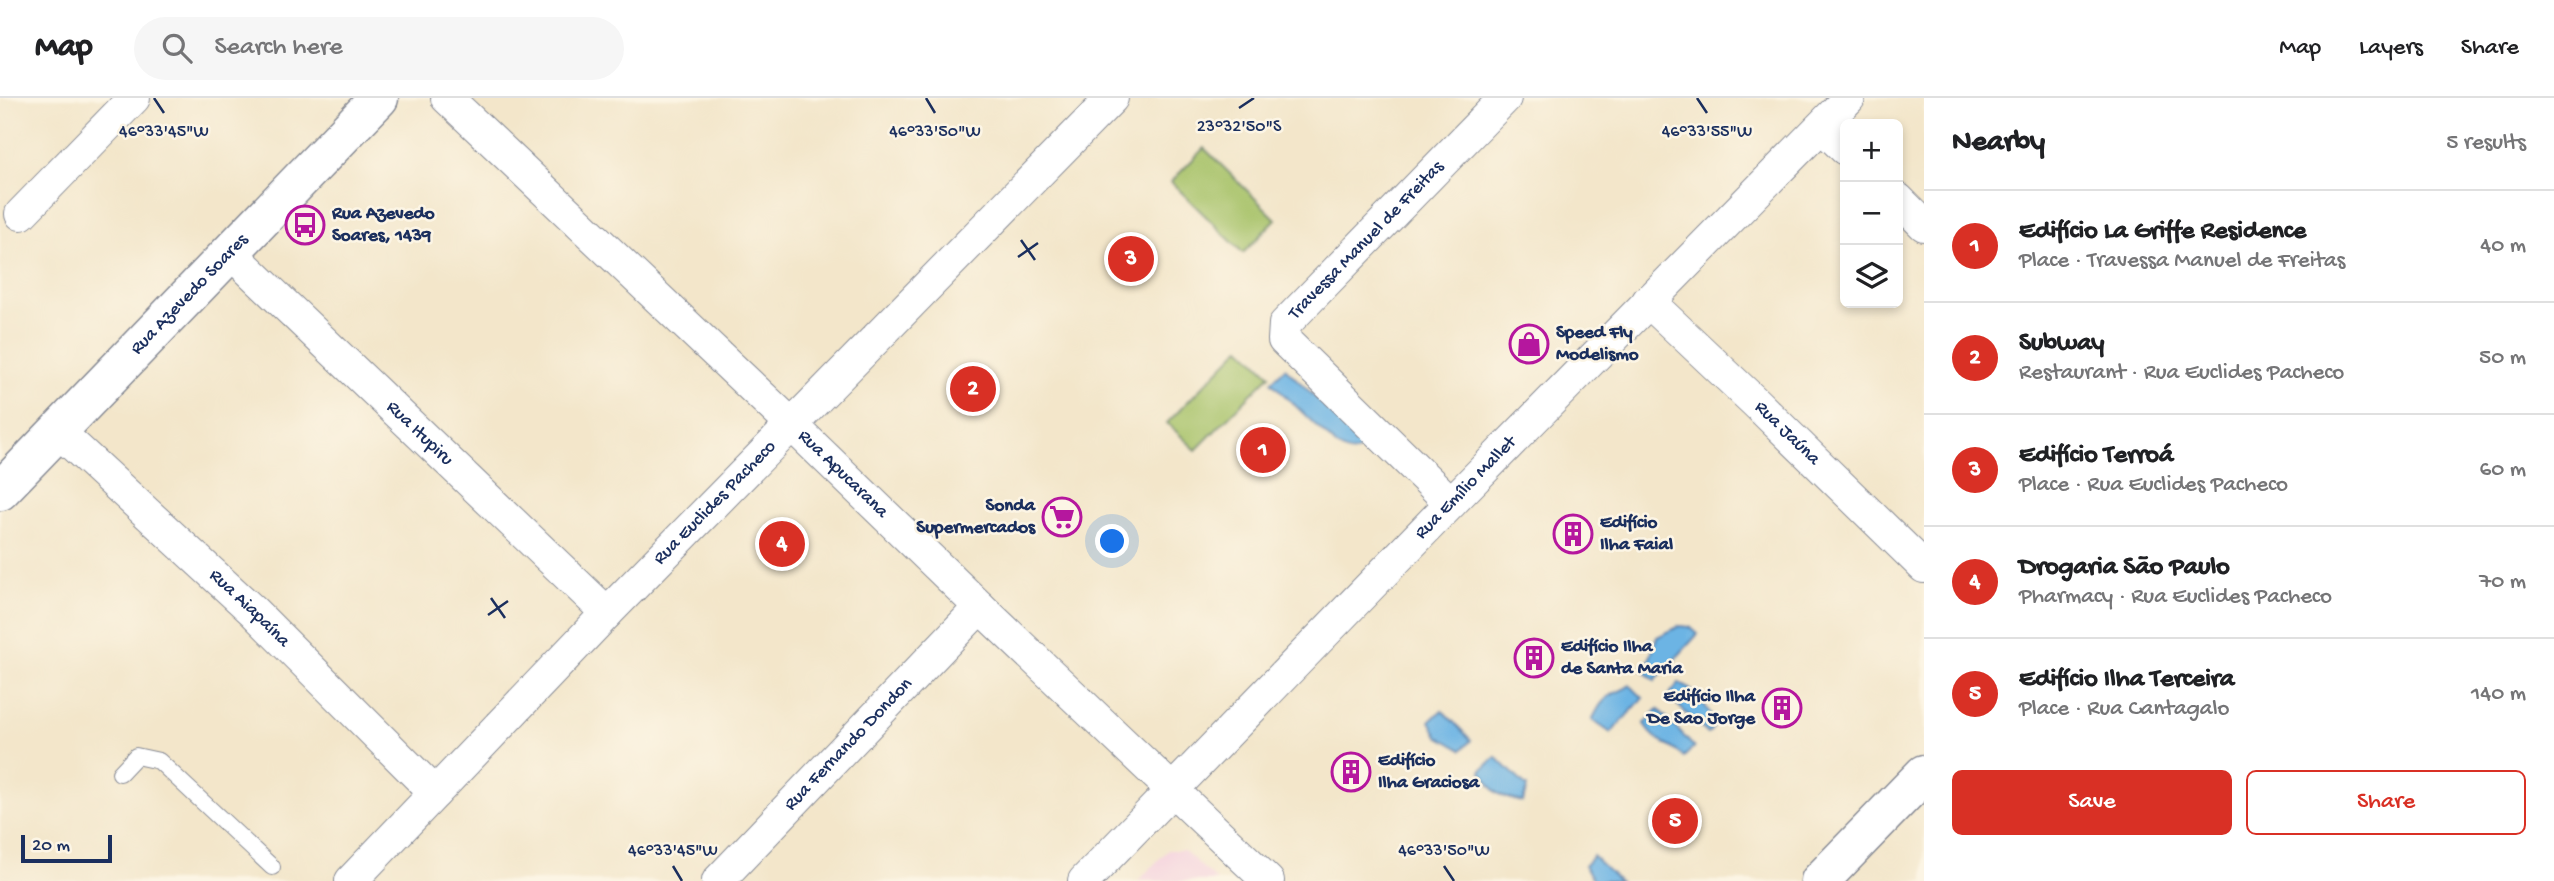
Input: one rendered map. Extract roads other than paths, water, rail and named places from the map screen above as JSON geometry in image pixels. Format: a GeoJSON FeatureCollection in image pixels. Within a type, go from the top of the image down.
{"type":"FeatureCollection","features":[{"type":"Feature","properties":{"kind":"street"},"geometry":{"type":"LineString","coordinates":[[21,215],[134,98]]}},
{"type":"Feature","properties":{"kind":"street","name":"Rua Azevedo Soares"},"geometry":{"type":"LineString","coordinates":[[0,491],[379,98]]}},
{"type":"Feature","properties":{"kind":"street","name":"Rua Apucarana"},"geometry":{"type":"LineString","coordinates":[[447,98],[1268,881]]}},
{"type":"Feature","properties":{"kind":"street","name":"Rua Euclides Pacheco"},"geometry":{"type":"LineString","coordinates":[[351,881],[607,613],[1112,98]]}},
{"type":"Feature","properties":{"kind":"street","name":"Travessa Manuel de Freitas"},"geometry":{"type":"LineString","coordinates":[[1451,503],[1291,348],[1284,340],[1285,324],[1505,98]]}},
{"type":"Feature","properties":{"kind":"street","name":"Rua Emílio Mallet"},"geometry":{"type":"LineString","coordinates":[[1084,881],[1849,98]]}},
{"type":"Feature","properties":{"kind":"street"},"geometry":{"type":"LineString","coordinates":[[1822,127],[1840,144]]}},
{"type":"Feature","properties":{"kind":"street"},"geometry":{"type":"LineString","coordinates":[[1903,205],[1924,225]]}},
{"type":"Feature","properties":{"kind":"street","name":"Rua Itupiru"},"geometry":{"type":"LineString","coordinates":[[231,253],[607,613]]}},
{"type":"Feature","properties":{"kind":"street","name":"Rua Jaúna"},"geometry":{"type":"LineString","coordinates":[[1648,301],[1756,402],[1924,567]]}},
{"type":"Feature","properties":{"kind":"street","name":"Rua Aiapaína"},"geometry":{"type":"LineString","coordinates":[[58,431],[253,611],[435,793]]}},
{"type":"Feature","properties":{"kind":"street","name":"Rua Fernando Dondon"},"geometry":{"type":"LineString","coordinates":[[718,881],[980,607]]}},
{"type":"Feature","properties":{"kind":"street"},"geometry":{"type":"LineString","coordinates":[[1820,881],[1924,774]]}},
{"type":"Feature","properties":{"kind":"lane"},"geometry":{"type":"LineString","coordinates":[[120,773],[136,756],[159,761],[272,867]]}},
{"type":"Feature","properties":{"kind":"water"},"geometry":{"type":"Polygon","coordinates":[[[1285,368],[1364,444],[1361,448],[1352,452],[1337,446],[1271,382],[1285,368]]]}},
{"type":"Feature","properties":{"kind":"water"},"geometry":{"type":"Polygon","coordinates":[[[1680,626],[1690,627],[1698,634],[1655,681],[1640,668],[1649,661],[1657,637],[1680,626]]]}},
{"type":"Feature","properties":{"kind":"water"},"geometry":{"type":"Polygon","coordinates":[[[1679,683],[1697,696],[1716,724],[1708,734],[1668,696],[1679,683]]]}},
{"type":"Feature","properties":{"kind":"water"},"geometry":{"type":"Polygon","coordinates":[[[1630,685],[1643,698],[1611,733],[1592,720],[1604,701],[1630,685]]]}},
{"type":"Feature","properties":{"kind":"water"},"geometry":{"type":"Polygon","coordinates":[[[1658,709],[1694,747],[1684,757],[1658,739],[1644,724],[1658,709]]]}},
{"type":"Feature","properties":{"kind":"water"},"geometry":{"type":"Polygon","coordinates":[[[1442,710],[1471,740],[1462,750],[1438,736],[1430,721],[1442,710]]]}},
{"type":"Feature","properties":{"kind":"water"},"geometry":{"type":"Polygon","coordinates":[[[1496,757],[1527,787],[1523,802],[1498,793],[1481,771],[1496,757]]]}},
{"type":"Feature","properties":{"kind":"water"},"geometry":{"type":"Polygon","coordinates":[[[1593,856],[1619,881],[1595,881],[1584,866],[1593,856]]]}},
{"type":"Feature","properties":{"kind":"place","name":"Rua Azevedo Soares, 1439"},"geometry":{"type":"Point","coordinates":[305,225]}},
{"type":"Feature","properties":{"kind":"place","name":"Edifício Terroá"},"geometry":{"type":"Point","coordinates":[1131,259]}},
{"type":"Feature","properties":{"kind":"place","name":"Speed Fly Modelismo"},"geometry":{"type":"Point","coordinates":[1529,344]}},
{"type":"Feature","properties":{"kind":"place","name":"Subway"},"geometry":{"type":"Point","coordinates":[973,389]}},
{"type":"Feature","properties":{"kind":"place","name":"Edifício La Griffe Residence"},"geometry":{"type":"Point","coordinates":[1263,450]}},
{"type":"Feature","properties":{"kind":"place","name":"Sonda Supermercados"},"geometry":{"type":"Point","coordinates":[1062,517]}},
{"type":"Feature","properties":{"kind":"place","name":"Edifício Ilha Faial"},"geometry":{"type":"Point","coordinates":[1573,534]}},
{"type":"Feature","properties":{"kind":"place","name":"Drogaria São Paulo"},"geometry":{"type":"Point","coordinates":[782,544]}},
{"type":"Feature","properties":{"kind":"place","name":"Edifício Ilha de Santa Maria"},"geometry":{"type":"Point","coordinates":[1534,658]}},
{"type":"Feature","properties":{"kind":"place","name":"Edifício Ilha De Sao Jorge"},"geometry":{"type":"Point","coordinates":[1782,708]}},
{"type":"Feature","properties":{"kind":"place","name":"Edifício Ilha Graciosa"},"geometry":{"type":"Point","coordinates":[1351,772]}},
{"type":"Feature","properties":{"kind":"place","name":"Edifício Ilha Terceira"},"geometry":{"type":"Point","coordinates":[1675,821]}}]}
